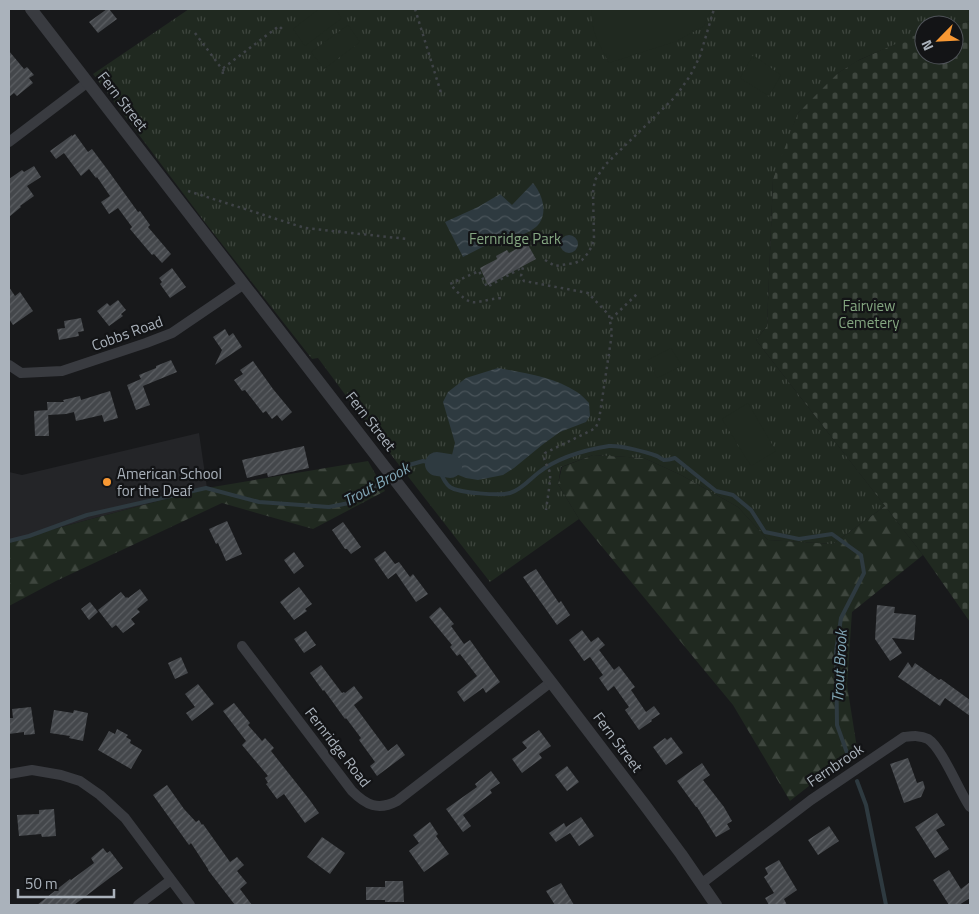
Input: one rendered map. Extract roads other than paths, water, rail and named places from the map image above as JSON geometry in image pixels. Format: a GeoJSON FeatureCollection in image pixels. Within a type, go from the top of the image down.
{"type":"FeatureCollection","features":[{"type":"Feature","properties":{"kind":"street","name":"Fern Street"},"geometry":{"type":"LineString","coordinates":[[31,9],[551,682],[644,804],[716,905]]}},
{"type":"Feature","properties":{"kind":"street"},"geometry":{"type":"LineString","coordinates":[[9,142],[88,82]]}},
{"type":"Feature","properties":{"kind":"street","name":"Cobbs Road"},"geometry":{"type":"LineString","coordinates":[[9,365],[21,373],[62,372],[172,333],[244,284]]}},
{"type":"Feature","properties":{"kind":"street","name":"Fernridge Road"},"geometry":{"type":"LineString","coordinates":[[242,646],[352,791],[368,804],[380,806],[397,801],[551,682]]}},
{"type":"Feature","properties":{"kind":"street","name":"Fernbrook"},"geometry":{"type":"LineString","coordinates":[[701,884],[810,800],[904,737],[917,735],[928,740],[937,748],[970,807]]}},
{"type":"Feature","properties":{"kind":"street"},"geometry":{"type":"LineString","coordinates":[[9,774],[32,770],[61,775],[80,781],[100,794],[125,818],[190,905]]}},
{"type":"Feature","properties":{"kind":"street"},"geometry":{"type":"LineString","coordinates":[[138,905],[171,880]]}},
{"type":"Feature","properties":{"kind":"water"},"geometry":{"type":"Polygon","coordinates":[[[533,183],[540,193],[543,205],[542,217],[536,227],[507,242],[504,236],[463,257],[445,222],[478,207],[500,194],[512,205],[533,183]]]}},
{"type":"Feature","properties":{"kind":"water"},"geometry":{"type":"Polygon","coordinates":[[[569,235],[575,238],[578,244],[575,250],[569,253],[563,250],[560,244],[563,238],[569,235]]]}},
{"type":"Feature","properties":{"kind":"water"},"geometry":{"type":"Polygon","coordinates":[[[498,368],[539,376],[568,387],[580,394],[589,403],[590,416],[586,422],[560,432],[503,475],[478,480],[466,478],[448,471],[455,443],[443,402],[448,392],[466,378],[498,368]]]}},
{"type":"Feature","properties":{"kind":"waterway","name":"Trout Brook"},"geometry":{"type":"LineString","coordinates":[[9,541],[29,536],[87,515],[206,488],[259,502],[329,507],[349,503],[409,465],[423,461],[437,464],[450,487],[470,492],[498,494],[518,490],[546,467],[563,458],[609,446],[633,449],[664,460],[675,458],[716,491],[733,495],[751,510],[765,532],[799,539],[832,534],[861,555],[864,573],[841,618],[836,651],[837,725],[850,761]]}},
{"type":"Feature","properties":{"kind":"waterway"},"geometry":{"type":"LineString","coordinates":[[437,464],[450,466]]}},
{"type":"Feature","properties":{"kind":"waterway","name":"Trout Brook"},"geometry":{"type":"LineString","coordinates":[[857,781],[866,805],[886,905]]}},
{"type":"Feature","properties":{"kind":"place","name":"American School for the Deaf"},"geometry":{"type":"Point","coordinates":[107,482]}},
{"type":"Feature","properties":{"kind":"park label","name":"Fernridge Park"},"geometry":{"type":"Point","coordinates":[515,238]}},
{"type":"Feature","properties":{"kind":"park label","name":"Fairview Cemetery"},"geometry":{"type":"Point","coordinates":[869,314]}}]}
